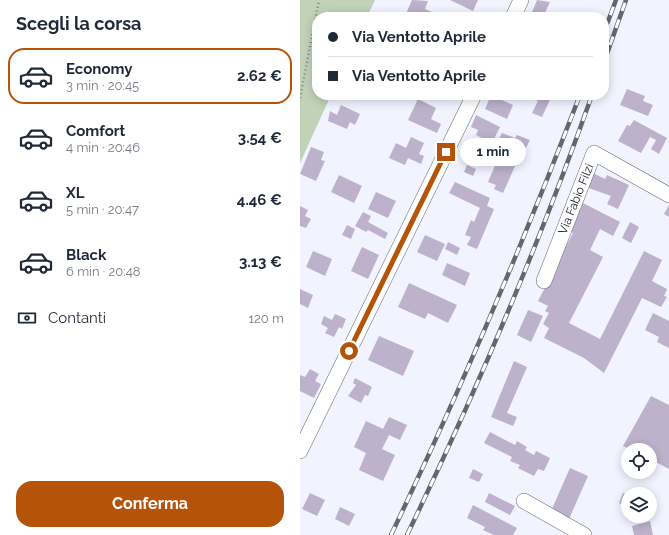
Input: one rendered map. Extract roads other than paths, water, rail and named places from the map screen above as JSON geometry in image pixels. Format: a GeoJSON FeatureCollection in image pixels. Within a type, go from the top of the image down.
{"type":"FeatureCollection","features":[{"type":"Feature","properties":{"kind":"street"},"geometry":{"type":"LineString","coordinates":[[515,12],[521,0]]}},
{"type":"Feature","properties":{"kind":"street"},"geometry":{"type":"LineString","coordinates":[[300,451],[472,100]]}},
{"type":"Feature","properties":{"kind":"street","name":"Via Fabio Filzi"},"geometry":{"type":"LineString","coordinates":[[544,281],[594,153],[669,195]]}},
{"type":"Feature","properties":{"kind":"street"},"geometry":{"type":"LineString","coordinates":[[524,501],[584,535]]}},
{"type":"Feature","properties":{"kind":"railway"},"geometry":{"type":"LineString","coordinates":[[609,19],[616,0]]}},
{"type":"Feature","properties":{"kind":"railway"},"geometry":{"type":"LineString","coordinates":[[609,48],[626,0]]}},
{"type":"Feature","properties":{"kind":"railway"},"geometry":{"type":"LineString","coordinates":[[391,535],[442,426],[490,317],[578,100]]}},
{"type":"Feature","properties":{"kind":"railway"},"geometry":{"type":"LineString","coordinates":[[407,535],[458,427],[506,318],[572,151],[590,100]]}}]}
